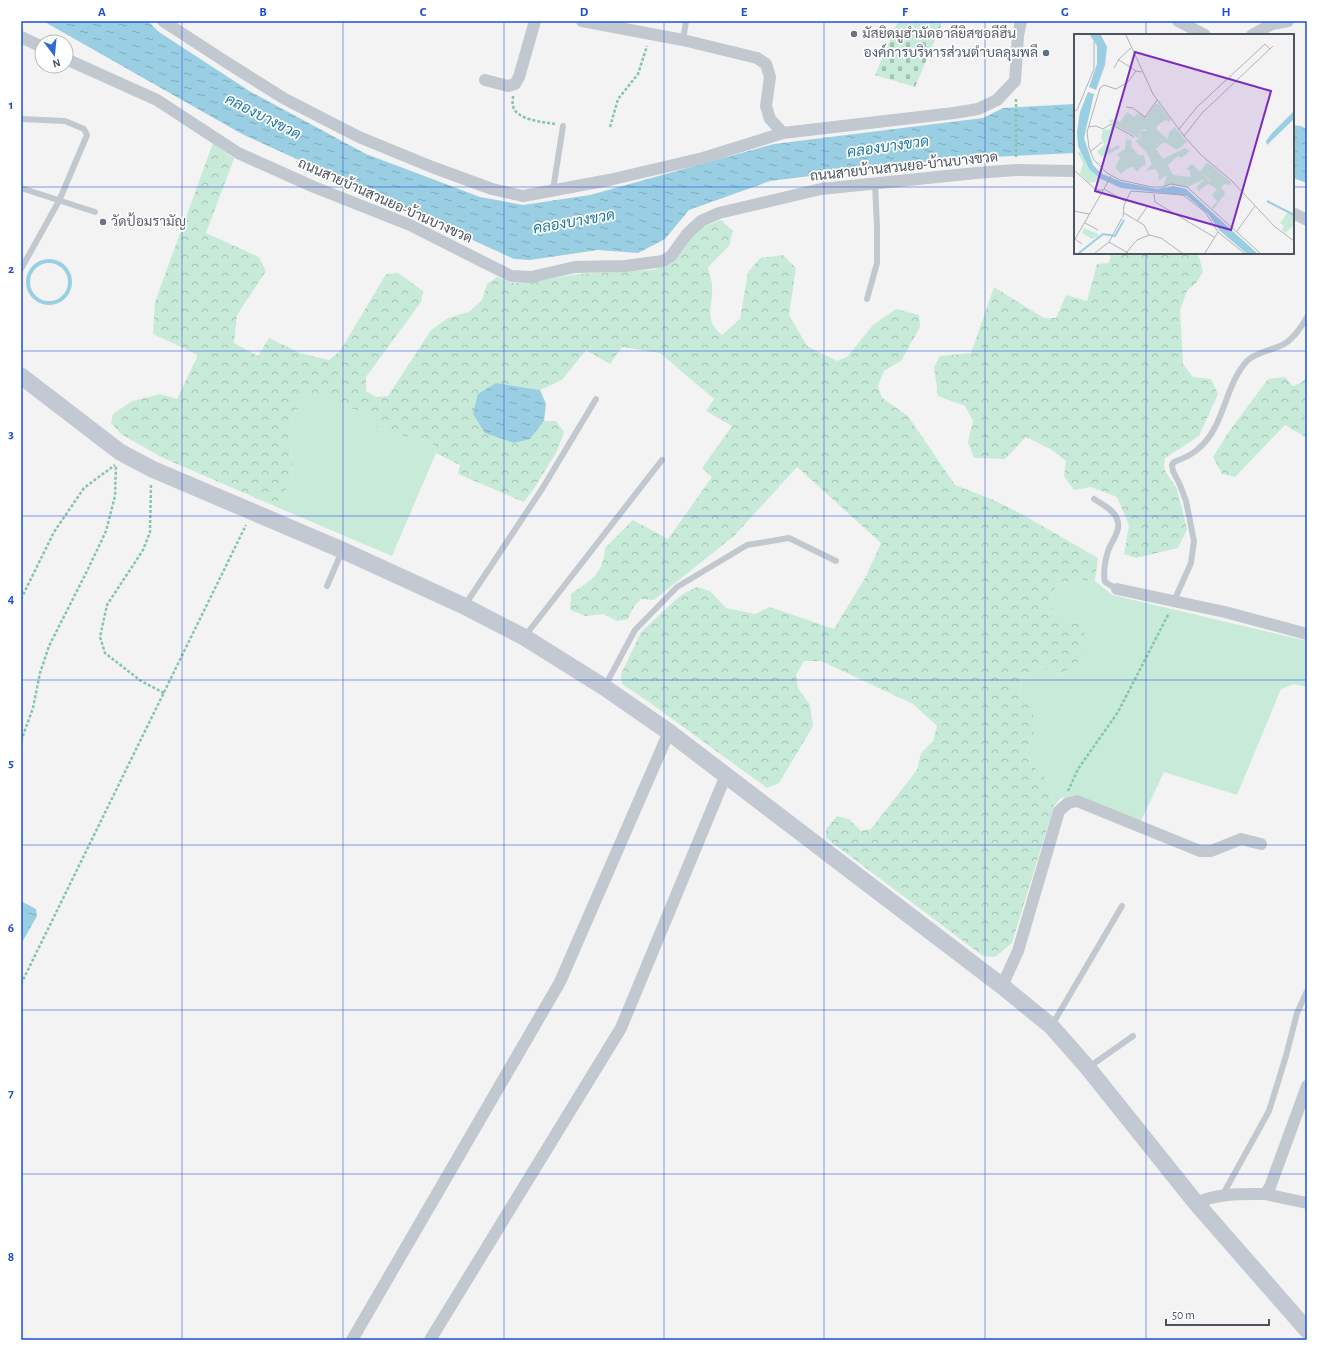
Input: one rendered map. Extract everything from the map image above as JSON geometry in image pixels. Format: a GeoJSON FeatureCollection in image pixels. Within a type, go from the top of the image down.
{"type":"FeatureCollection","features":[{"type":"Feature","properties":{"kind":"main road"},"geometry":{"type":"LineString","coordinates":[[21,376],[120,452],[152,469],[342,550],[464,606],[524,637],[604,687],[669,732],[1002,986],[1051,1026],[1088,1068],[1196,1203],[1307,1330]]}},
{"type":"Feature","properties":{"kind":"street"},"geometry":{"type":"LineString","coordinates":[[163,21],[285,99],[359,136],[432,167],[492,189],[523,196],[609,180],[703,158],[783,133],[978,109],[997,100],[1015,82],[1018,36],[1021,21]]}},
{"type":"Feature","properties":{"kind":"street"},"geometry":{"type":"LineString","coordinates":[[486,80],[508,86],[515,84],[519,77],[535,21]]}},
{"type":"Feature","properties":{"kind":"street"},"geometry":{"type":"LineString","coordinates":[[582,21],[650,33],[757,58],[766,64],[770,78],[766,106],[770,119],[783,133]]}},
{"type":"Feature","properties":{"kind":"street"},"geometry":{"type":"LineString","coordinates":[[1178,21],[1203,34]]}},
{"type":"Feature","properties":{"kind":"street"},"geometry":{"type":"LineString","coordinates":[[1252,34],[1256,21]]}},
{"type":"Feature","properties":{"kind":"street"},"geometry":{"type":"LineString","coordinates":[[1254,34],[1272,24],[1288,21]]}},
{"type":"Feature","properties":{"kind":"street"},"geometry":{"type":"LineString","coordinates":[[21,37],[34,43]]}},
{"type":"Feature","properties":{"kind":"street","name":"ถนนสายบ้านสวนยอ-บ้านบางขวด"},"geometry":{"type":"LineString","coordinates":[[74,63],[157,100],[238,152],[314,187],[410,225],[511,276],[531,277],[575,267],[625,266],[663,261],[671,256],[687,234],[701,221],[719,213],[821,189],[931,177],[1016,170],[1074,171]]}},
{"type":"Feature","properties":{"kind":"street"},"geometry":{"type":"LineString","coordinates":[[1294,213],[1307,220]]}},
{"type":"Feature","properties":{"kind":"street"},"geometry":{"type":"LineString","coordinates":[[1117,589],[1225,612],[1307,634]]}},
{"type":"Feature","properties":{"kind":"street"},"geometry":{"type":"LineString","coordinates":[[352,1340],[560,982],[669,732]]}},
{"type":"Feature","properties":{"kind":"street"},"geometry":{"type":"LineString","coordinates":[[430,1340],[621,1028],[726,776]]}},
{"type":"Feature","properties":{"kind":"street"},"geometry":{"type":"LineString","coordinates":[[1002,986],[1018,951],[1059,811],[1068,803],[1077,801],[1200,851],[1210,851],[1241,839],[1261,844]]}},
{"type":"Feature","properties":{"kind":"street"},"geometry":{"type":"LineString","coordinates":[[1265,1194],[1270,1187],[1307,1086]]}},
{"type":"Feature","properties":{"kind":"street"},"geometry":{"type":"LineString","coordinates":[[1196,1203],[1210,1197],[1265,1194],[1307,1203]]}},
{"type":"Feature","properties":{"kind":"lane"},"geometry":{"type":"LineString","coordinates":[[683,40],[686,21]]}},
{"type":"Feature","properties":{"kind":"lane"},"geometry":{"type":"LineString","coordinates":[[21,119],[65,121],[84,129],[87,135],[60,201],[21,269]]}},
{"type":"Feature","properties":{"kind":"lane"},"geometry":{"type":"LineString","coordinates":[[553,190],[563,126]]}},
{"type":"Feature","properties":{"kind":"lane"},"geometry":{"type":"LineString","coordinates":[[867,299],[877,263],[875,184]]}},
{"type":"Feature","properties":{"kind":"lane"},"geometry":{"type":"LineString","coordinates":[[21,188],[95,212]]}},
{"type":"Feature","properties":{"kind":"lane"},"geometry":{"type":"LineString","coordinates":[[1174,602],[1191,563],[1194,541],[1186,501],[1180,484],[1173,471],[1172,465],[1174,462],[1198,449],[1211,435],[1235,379],[1248,359],[1282,345],[1302,328],[1307,317]]}},
{"type":"Feature","properties":{"kind":"lane"},"geometry":{"type":"LineString","coordinates":[[464,606],[542,489],[596,399]]}},
{"type":"Feature","properties":{"kind":"lane"},"geometry":{"type":"LineString","coordinates":[[524,637],[662,460]]}},
{"type":"Feature","properties":{"kind":"lane"},"geometry":{"type":"LineString","coordinates":[[1094,499],[1110,510],[1118,520],[1118,529],[1108,551],[1103,574],[1105,582],[1117,589]]}},
{"type":"Feature","properties":{"kind":"lane"},"geometry":{"type":"LineString","coordinates":[[604,687],[635,630],[677,587],[746,545],[789,538],[836,560]]}},
{"type":"Feature","properties":{"kind":"lane"},"geometry":{"type":"LineString","coordinates":[[327,586],[342,550]]}},
{"type":"Feature","properties":{"kind":"lane"},"geometry":{"type":"LineString","coordinates":[[1051,1026],[1122,906]]}},
{"type":"Feature","properties":{"kind":"lane"},"geometry":{"type":"LineString","coordinates":[[1222,1196],[1269,1111],[1286,1056],[1297,1013],[1307,991]]}},
{"type":"Feature","properties":{"kind":"lane"},"geometry":{"type":"LineString","coordinates":[[1088,1068],[1133,1036]]}},
{"type":"Feature","properties":{"kind":"path"},"geometry":{"type":"LineString","coordinates":[[610,127],[618,99],[638,74],[644,58],[650,33]]}},
{"type":"Feature","properties":{"kind":"path"},"geometry":{"type":"LineString","coordinates":[[515,84],[512,105],[516,113],[525,118],[563,126]]}},
{"type":"Feature","properties":{"kind":"path"},"geometry":{"type":"LineString","coordinates":[[1016,103],[1016,161]]}},
{"type":"Feature","properties":{"kind":"path"},"geometry":{"type":"LineString","coordinates":[[21,599],[54,532],[84,488],[116,464],[115,496],[106,531],[49,646],[40,673],[33,708],[21,741]]}},
{"type":"Feature","properties":{"kind":"path"},"geometry":{"type":"LineString","coordinates":[[152,469],[150,532],[144,550],[107,605],[100,637],[105,653],[141,681],[164,693]]}},
{"type":"Feature","properties":{"kind":"path"},"geometry":{"type":"LineString","coordinates":[[21,984],[252,512]]}},
{"type":"Feature","properties":{"kind":"path"},"geometry":{"type":"LineString","coordinates":[[1068,803],[1068,790],[1078,769],[1118,712],[1174,602]]}},
{"type":"Feature","properties":{"kind":"green space"},"geometry":{"type":"Polygon","coordinates":[[[898,21],[943,21],[915,87],[875,75],[898,21]]]}},
{"type":"Feature","properties":{"kind":"green space"},"geometry":{"type":"Polygon","coordinates":[[[213,143],[234,159],[206,233],[259,257],[266,271],[237,315],[234,343],[258,356],[269,338],[300,353],[329,360],[340,351],[386,274],[398,273],[423,291],[421,302],[366,377],[366,391],[376,397],[388,396],[431,330],[448,318],[469,312],[482,300],[487,284],[497,277],[511,283],[533,282],[578,274],[652,270],[667,265],[680,254],[691,238],[703,227],[721,220],[733,231],[729,246],[708,267],[712,281],[710,312],[712,323],[722,335],[740,319],[748,272],[760,258],[783,255],[796,268],[789,315],[807,346],[837,361],[847,357],[873,325],[896,309],[919,315],[920,327],[901,361],[884,371],[878,386],[882,398],[908,416],[955,485],[994,500],[1098,558],[1095,581],[1078,580],[1057,584],[1050,598],[1054,614],[1078,623],[1086,636],[1080,661],[1062,674],[1038,667],[1022,678],[1019,695],[1033,711],[1034,733],[1027,750],[1030,762],[1049,782],[1054,806],[1012,943],[995,957],[983,956],[826,838],[826,829],[837,816],[849,819],[861,831],[871,829],[917,770],[921,753],[933,741],[937,726],[913,704],[821,661],[804,661],[796,675],[798,688],[810,705],[813,726],[779,783],[767,788],[622,684],[621,674],[641,632],[681,595],[697,587],[710,591],[726,608],[755,614],[770,607],[834,629],[865,578],[881,543],[797,467],[735,535],[654,600],[641,599],[634,606],[628,619],[617,621],[604,614],[586,616],[570,610],[571,594],[595,576],[602,565],[605,548],[633,520],[668,539],[712,477],[702,468],[732,426],[706,411],[714,399],[660,353],[622,347],[610,364],[586,350],[562,380],[540,390],[496,383],[485,433],[514,442],[530,439],[544,421],[556,421],[564,432],[556,453],[524,502],[458,474],[460,465],[436,453],[431,441],[393,434],[375,426],[364,412],[349,408],[320,392],[302,395],[288,432],[294,473],[282,499],[272,505],[161,457],[121,434],[111,423],[113,414],[132,401],[160,394],[177,399],[198,355],[153,334],[155,302],[213,143]]]}},
{"type":"Feature","properties":{"kind":"green space"},"geometry":{"type":"Polygon","coordinates":[[[1111,254],[1198,254],[1203,272],[1197,282],[1187,291],[1180,310],[1183,364],[1193,377],[1211,379],[1218,394],[1199,436],[1165,458],[1164,469],[1177,489],[1187,529],[1178,548],[1136,558],[1124,554],[1129,525],[1117,497],[1091,487],[1074,490],[1064,476],[1066,461],[1052,450],[1026,437],[1005,459],[974,458],[968,442],[973,421],[965,406],[938,396],[934,367],[940,356],[971,353],[994,287],[1044,318],[1056,318],[1066,295],[1087,301],[1097,264],[1109,263],[1111,254]]]}},
{"type":"Feature","properties":{"kind":"green space"},"geometry":{"type":"Polygon","coordinates":[[[1307,376],[1307,438],[1285,425],[1235,477],[1222,474],[1213,457],[1228,433],[1268,379],[1285,377],[1293,386],[1302,382],[1307,376]]]}},
{"type":"Feature","properties":{"kind":"green space"},"geometry":{"type":"Polygon","coordinates":[[[320,391],[349,408],[364,412],[375,426],[393,434],[431,441],[436,453],[392,556],[272,505],[282,499],[294,473],[288,432],[302,395],[320,391]]]}},
{"type":"Feature","properties":{"kind":"green space"},"geometry":{"type":"Polygon","coordinates":[[[1078,580],[1095,581],[1112,595],[1307,641],[1307,687],[1294,684],[1281,689],[1237,795],[1164,772],[1141,821],[1076,795],[1061,798],[1054,806],[1049,782],[1030,762],[1027,750],[1034,733],[1019,695],[1022,678],[1038,667],[1062,674],[1078,623],[1054,614],[1050,598],[1057,584],[1078,580]]]}},
{"type":"Feature","properties":{"kind":"water","name":"คลองบางขวด"},"geometry":{"type":"Polygon","coordinates":[[[43,21],[148,21],[159,32],[251,92],[366,154],[480,197],[523,205],[590,195],[774,144],[983,118],[1003,108],[1074,104],[1074,153],[948,159],[770,181],[689,210],[665,239],[638,253],[598,250],[530,260],[514,259],[242,134],[74,39],[74,34],[66,34],[43,21]]]}},
{"type":"Feature","properties":{"kind":"water"},"geometry":{"type":"Polygon","coordinates":[[[1294,125],[1307,129],[1307,183],[1294,178],[1294,125]]]}},
{"type":"Feature","properties":{"kind":"water"},"geometry":{"type":"Polygon","coordinates":[[[496,383],[540,390],[546,404],[544,421],[530,439],[514,443],[485,433],[473,414],[478,394],[496,383]]]}},
{"type":"Feature","properties":{"kind":"water"},"geometry":{"type":"Polygon","coordinates":[[[21,901],[36,909],[37,916],[21,944],[21,901]]]}},
{"type":"Feature","properties":{"kind":"waterway"},"geometry":{"type":"LineString","coordinates":[[45,261],[53,261],[61,264],[67,270],[70,282],[67,294],[61,300],[53,303],[45,303],[37,300],[31,294],[28,286],[28,278],[31,270],[37,264],[45,261]]}},
{"type":"Feature","properties":{"kind":"place","name":"มัสยิดมูฮำมัดอาลียิสซอลีฮีน"},"geometry":{"type":"Point","coordinates":[854,34]}},
{"type":"Feature","properties":{"kind":"place","name":"องค์การบริหารส่วนตำบลลุมพลี"},"geometry":{"type":"Point","coordinates":[1046,53]}},
{"type":"Feature","properties":{"kind":"place","name":"วัดป้อมรามัญ"},"geometry":{"type":"Point","coordinates":[103,222]}}]}
